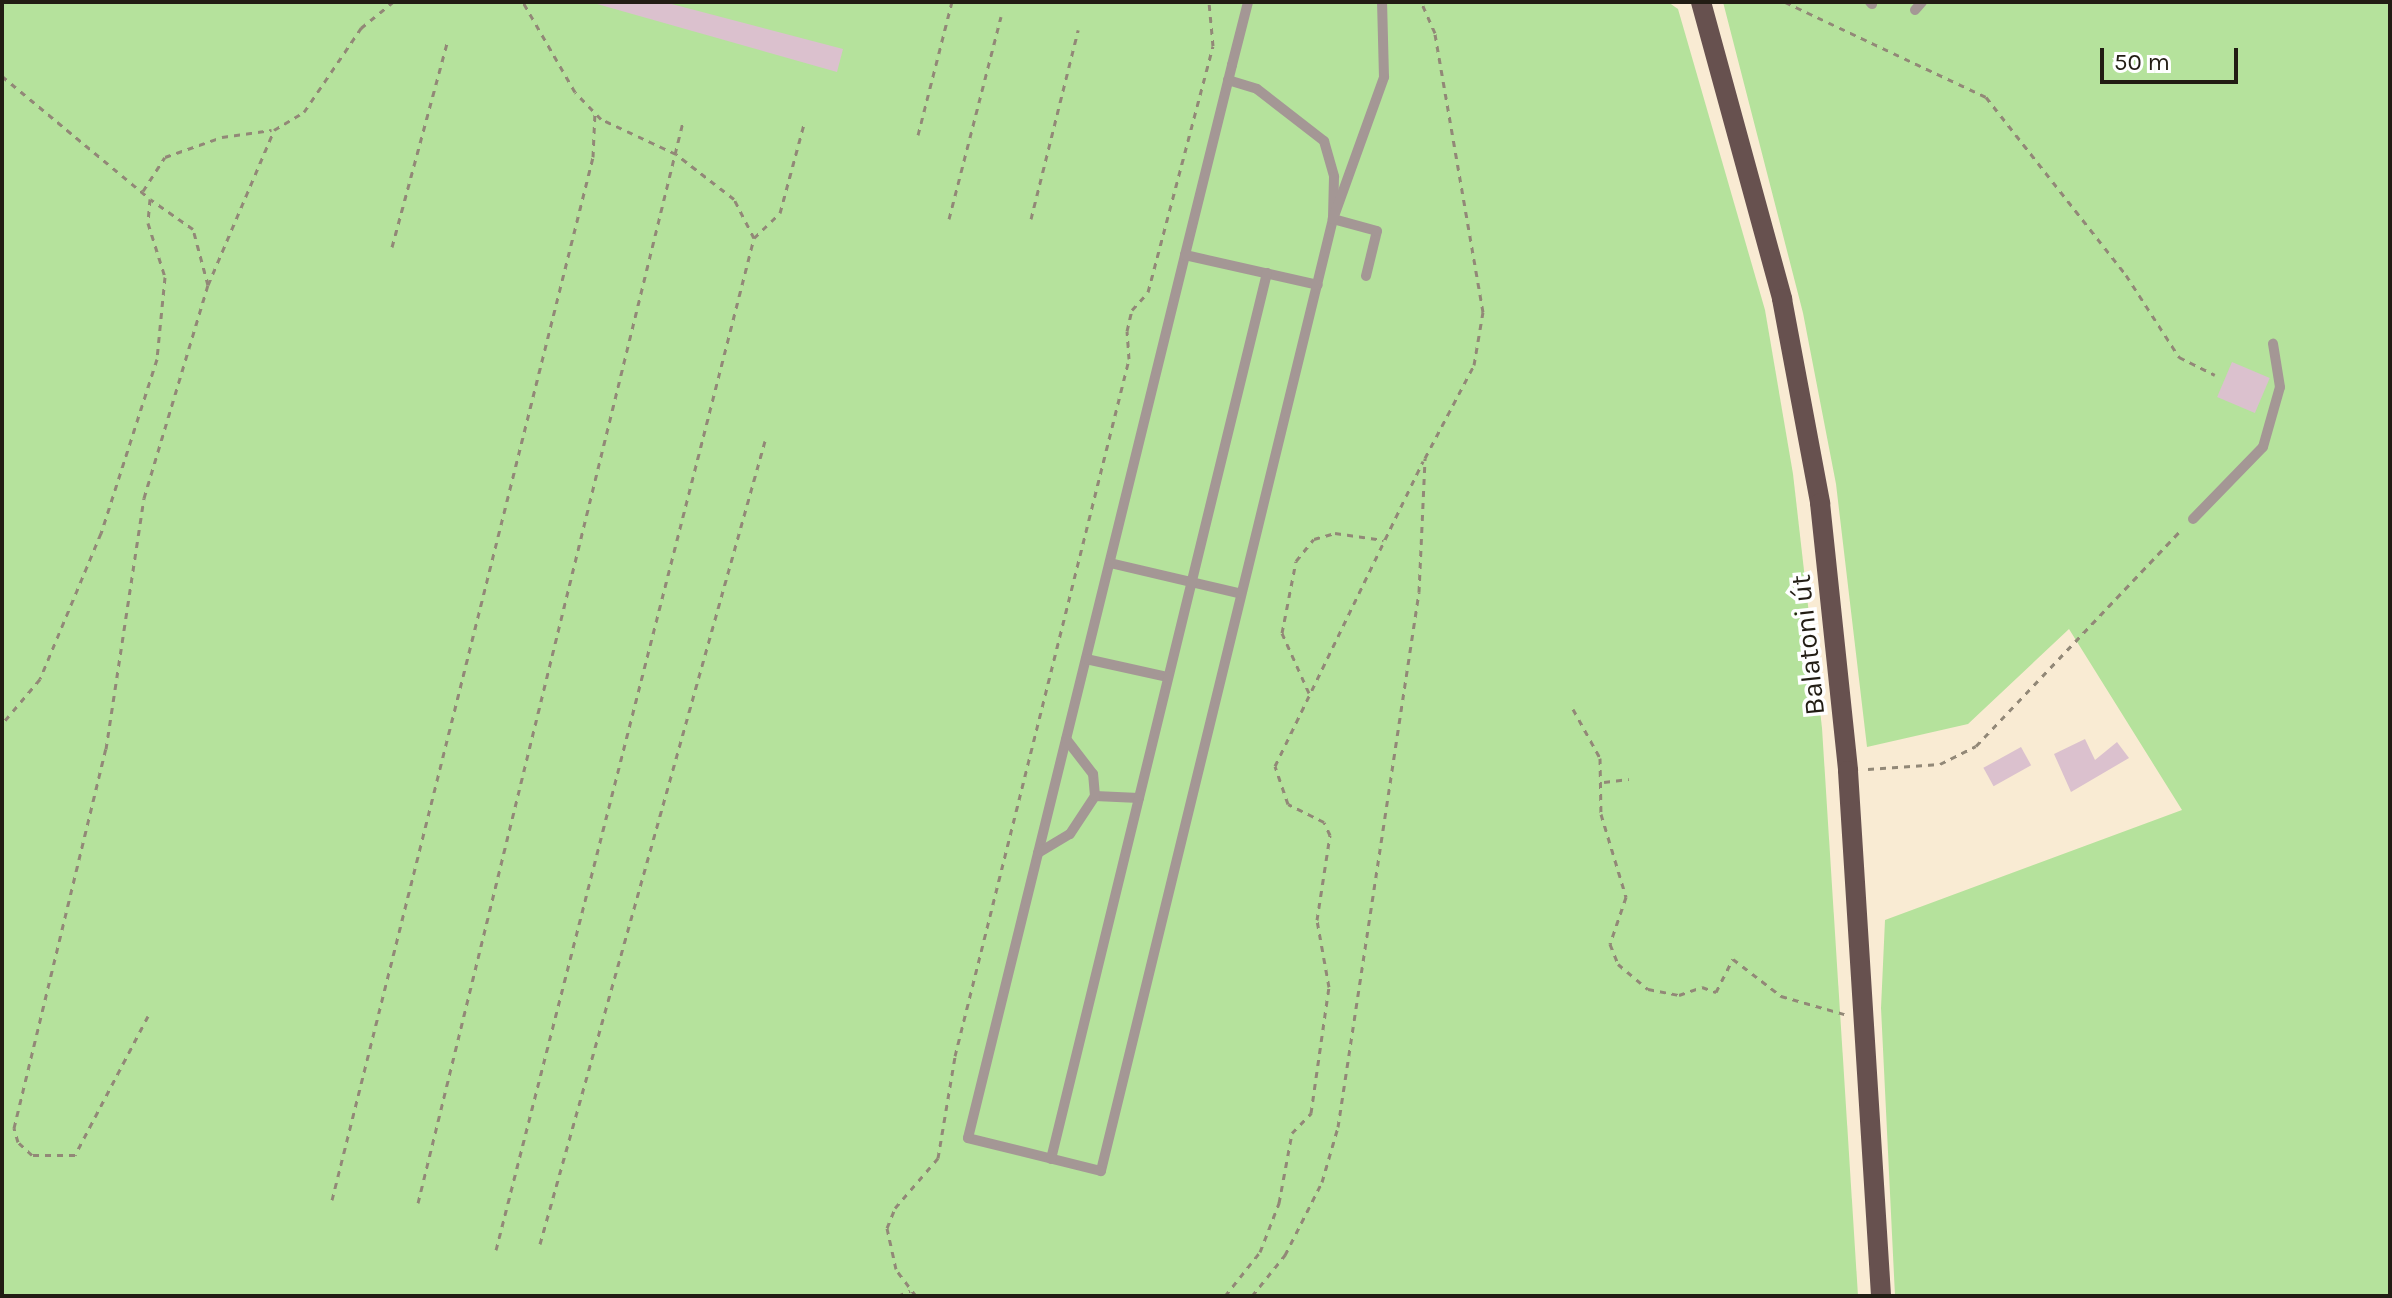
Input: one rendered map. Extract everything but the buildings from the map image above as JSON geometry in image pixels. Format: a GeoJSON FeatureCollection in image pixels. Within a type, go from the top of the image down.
{"type":"FeatureCollection","features":[{"type":"Feature","properties":{"kind":"main road","name":"Balatoni út"},"geometry":{"type":"LineString","coordinates":[[1701,2],[1795,357],[1834,605],[1848,771],[1881,1296]]}},
{"type":"Feature","properties":{"kind":"lane"},"geometry":{"type":"LineString","coordinates":[[1248,2],[968,1138],[1101,1171],[1238,593],[1333,219],[1384,77],[1382,2]]}},
{"type":"Feature","properties":{"kind":"lane"},"geometry":{"type":"LineString","coordinates":[[1228,80],[1257,89],[1324,141],[1334,177],[1333,219]]}},
{"type":"Feature","properties":{"kind":"lane"},"geometry":{"type":"LineString","coordinates":[[1333,219],[1377,231],[1366,276]]}},
{"type":"Feature","properties":{"kind":"lane"},"geometry":{"type":"LineString","coordinates":[[1185,255],[1318,285]]}},
{"type":"Feature","properties":{"kind":"lane"},"geometry":{"type":"LineString","coordinates":[[1051,1159],[1267,273]]}},
{"type":"Feature","properties":{"kind":"lane"},"geometry":{"type":"LineString","coordinates":[[2193,519],[2263,447],[2280,387],[2273,344]]}},
{"type":"Feature","properties":{"kind":"lane"},"geometry":{"type":"LineString","coordinates":[[1110,563],[1238,593]]}},
{"type":"Feature","properties":{"kind":"lane"},"geometry":{"type":"LineString","coordinates":[[1086,659],[1168,677]]}},
{"type":"Feature","properties":{"kind":"lane"},"geometry":{"type":"LineString","coordinates":[[1038,853],[1070,834],[1095,796],[1093,774],[1066,739]]}},
{"type":"Feature","properties":{"kind":"lane"},"geometry":{"type":"LineString","coordinates":[[1095,796],[1139,798]]}},
{"type":"Feature","properties":{"kind":"path"},"geometry":{"type":"LineString","coordinates":[[143,191],[165,157],[222,137],[274,130],[304,112],[361,28],[393,2]]}},
{"type":"Feature","properties":{"kind":"path"},"geometry":{"type":"LineString","coordinates":[[516,2],[523,2],[552,58],[595,112],[676,154],[734,199],[754,238]]}},
{"type":"Feature","properties":{"kind":"path"},"geometry":{"type":"LineString","coordinates":[[918,135],[952,2]]}},
{"type":"Feature","properties":{"kind":"path"},"geometry":{"type":"LineString","coordinates":[[916,1296],[896,1269],[887,1228],[895,1208],[938,1158],[955,1056],[1129,359],[1127,331],[1132,310],[1148,292],[1213,46],[1209,2]]}},
{"type":"Feature","properties":{"kind":"path"},"geometry":{"type":"LineString","coordinates":[[1225,1296],[1260,1252],[1279,1203],[1292,1133],[1311,1113],[1329,987],[1317,920],[1330,835],[1324,822],[1288,804],[1275,766],[1384,540],[1474,365],[1483,312],[1435,33],[1421,2]]}},
{"type":"Feature","properties":{"kind":"path"},"geometry":{"type":"LineString","coordinates":[[1785,2],[1986,97],[2126,275],[2179,357],[2215,375]]}},
{"type":"Feature","properties":{"kind":"path"},"geometry":{"type":"LineString","coordinates":[[949,219],[1001,17]]}},
{"type":"Feature","properties":{"kind":"path"},"geometry":{"type":"LineString","coordinates":[[1031,219],[1078,30]]}},
{"type":"Feature","properties":{"kind":"path"},"geometry":{"type":"LineString","coordinates":[[392,247],[448,40]]}},
{"type":"Feature","properties":{"kind":"path"},"geometry":{"type":"LineString","coordinates":[[2,76],[150,199],[193,229],[208,285]]}},
{"type":"Feature","properties":{"kind":"path"},"geometry":{"type":"LineString","coordinates":[[332,1200],[593,157],[595,112]]}},
{"type":"Feature","properties":{"kind":"path"},"geometry":{"type":"LineString","coordinates":[[418,1203],[683,122]]}},
{"type":"Feature","properties":{"kind":"path"},"geometry":{"type":"LineString","coordinates":[[496,1250],[754,238],[780,213],[804,124]]}},
{"type":"Feature","properties":{"kind":"path"},"geometry":{"type":"LineString","coordinates":[[148,1016],[75,1155],[32,1155],[18,1142],[14,1128],[106,749],[144,498],[208,285],[274,130]]}},
{"type":"Feature","properties":{"kind":"path"},"geometry":{"type":"LineString","coordinates":[[2,724],[46,664],[101,533],[157,359],[165,277],[148,223],[150,199]]}},
{"type":"Feature","properties":{"kind":"path"},"geometry":{"type":"LineString","coordinates":[[540,1244],[765,441]]}},
{"type":"Feature","properties":{"kind":"path"},"geometry":{"type":"LineString","coordinates":[[1252,1296],[1285,1255],[1322,1182],[1356,1044],[1419,592],[1425,458]]}},
{"type":"Feature","properties":{"kind":"path"},"geometry":{"type":"LineString","coordinates":[[1848,771],[1940,764],[1976,746],[2193,519]]}},
{"type":"Feature","properties":{"kind":"path"},"geometry":{"type":"LineString","coordinates":[[1309,694],[1282,633],[1296,561],[1314,539],[1335,533],[1384,540]]}},
{"type":"Feature","properties":{"kind":"path"},"geometry":{"type":"LineString","coordinates":[[1573,709],[1600,758],[1604,782],[1601,814],[1626,897],[1610,944],[1630,977],[1661,993],[1716,992],[1733,959],[1781,996],[1822,1012],[1863,1016]]}},
{"type":"Feature","properties":{"kind":"path"},"geometry":{"type":"LineString","coordinates":[[1604,782],[1629,779]]}},
{"type":"Feature","properties":{"kind":"path"},"geometry":{"type":"LineString","coordinates":[[898,1296],[910,1291]]}},
{"type":"Feature","properties":{"kind":"green space"},"geometry":{"type":"Polygon","coordinates":[[[2,2],[1668,2],[1678,9],[1765,310],[1793,474],[1822,728],[1858,1296],[2,1296],[2,2]]]}},
{"type":"Feature","properties":{"kind":"green space"},"geometry":{"type":"Polygon","coordinates":[[[1723,2],[2390,2],[2390,1296],[1895,1296],[1881,1008],[1885,920],[2182,810],[2069,629],[1968,724],[1867,747],[1836,484],[1803,313],[1723,2]]]}}]}
